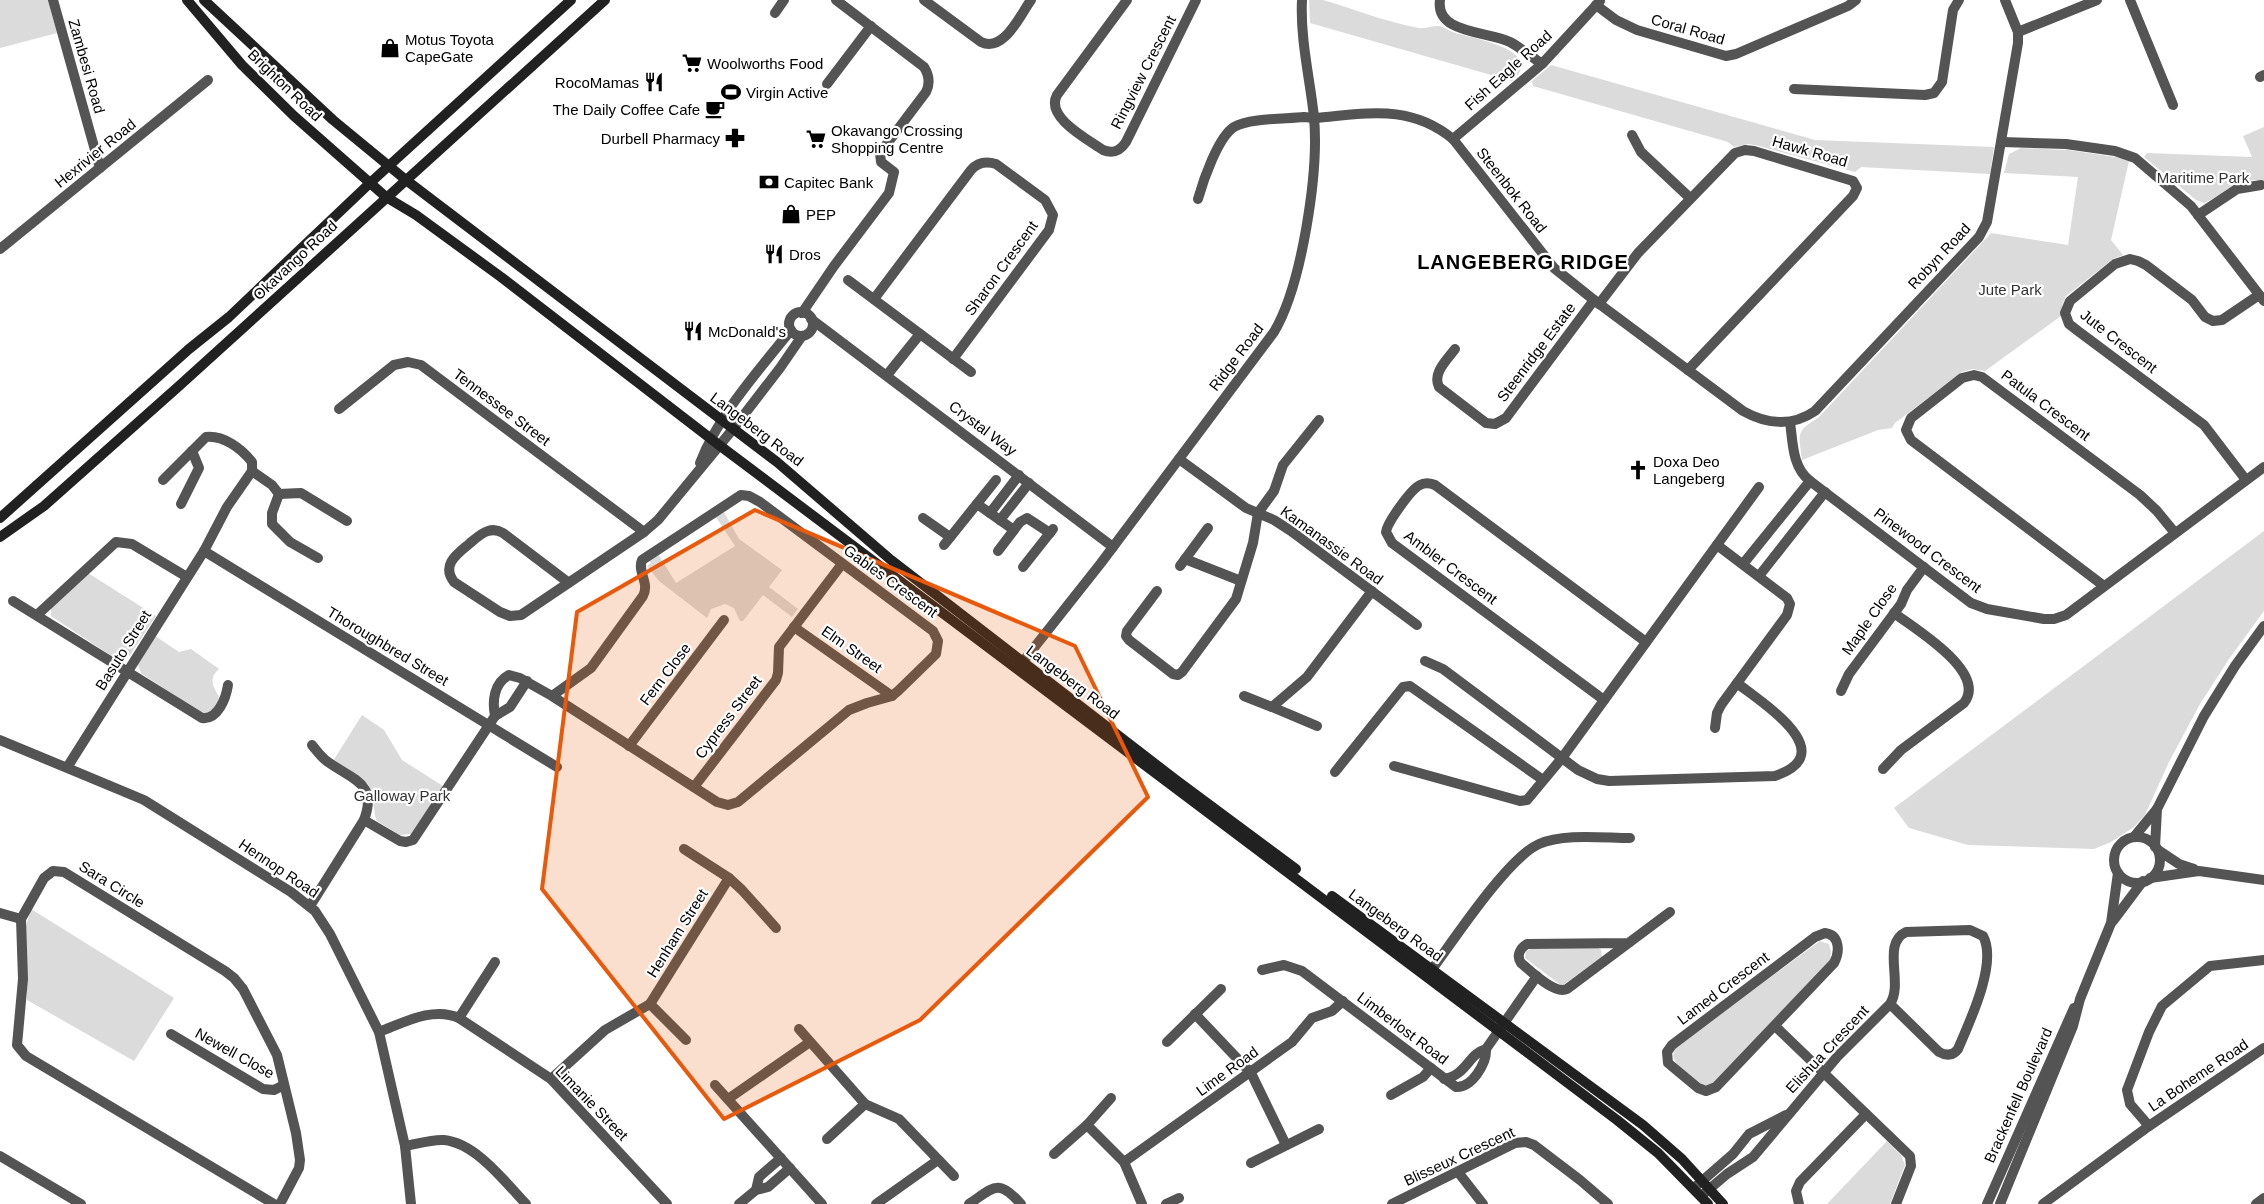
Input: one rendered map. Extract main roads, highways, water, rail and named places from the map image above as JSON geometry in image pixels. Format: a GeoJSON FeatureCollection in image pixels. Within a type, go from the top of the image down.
{"type":"FeatureCollection","features":[{"type":"Feature","properties":{"kind":"main road","name":"Brighton Road"},"geometry":{"type":"LineString","coordinates":[[187,0],[242,65],[294,116],[386,197]]}},
{"type":"Feature","properties":{"kind":"main road","name":"Brighton Road"},"geometry":{"type":"LineString","coordinates":[[204,0],[326,114],[406,180]]}},
{"type":"Feature","properties":{"kind":"main road","name":"Okavango Road"},"geometry":{"type":"LineString","coordinates":[[0,518],[189,350],[229,317],[370,183],[571,0]]}},
{"type":"Feature","properties":{"kind":"main road","name":"Okavango Road"},"geometry":{"type":"LineString","coordinates":[[0,537],[44,506],[240,332],[386,197],[605,0]]}},
{"type":"Feature","properties":{"kind":"main road","name":"Langeberg Road"},"geometry":{"type":"LineString","coordinates":[[406,180],[797,478],[872,545],[1019,666]]}},
{"type":"Feature","properties":{"kind":"main road","name":"Langeberg Road"},"geometry":{"type":"LineString","coordinates":[[386,197],[416,215],[715,442],[1176,780],[1429,974],[1498,1032],[1639,1137],[1698,1192],[1708,1204]]}},
{"type":"Feature","properties":{"kind":"main road","name":"Langeberg Road"},"geometry":{"type":"LineString","coordinates":[[1429,974],[1504,1023],[1643,1125],[1707,1184],[1723,1204]]}},
{"type":"Feature","properties":{"kind":"place","name":"Motus Toyota CapeGate"},"geometry":{"type":"Point","coordinates":[390,48]}},
{"type":"Feature","properties":{"kind":"place","name":"Woolworths Food"},"geometry":{"type":"Point","coordinates":[692,63]}},
{"type":"Feature","properties":{"kind":"place","name":"RocoMamas"},"geometry":{"type":"Point","coordinates":[654,82]}},
{"type":"Feature","properties":{"kind":"place","name":"Virgin Active"},"geometry":{"type":"Point","coordinates":[731,92]}},
{"type":"Feature","properties":{"kind":"place","name":"The Daily Coffee Cafe"},"geometry":{"type":"Point","coordinates":[715,109]}},
{"type":"Feature","properties":{"kind":"place","name":"Durbell Pharmacy"},"geometry":{"type":"Point","coordinates":[735,138]}},
{"type":"Feature","properties":{"kind":"place","name":"Okavango Crossing Shopping Centre"},"geometry":{"type":"Point","coordinates":[816,139]}},
{"type":"Feature","properties":{"kind":"place","name":"Capitec Bank"},"geometry":{"type":"Point","coordinates":[769,182]}},
{"type":"Feature","properties":{"kind":"place","name":"PEP"},"geometry":{"type":"Point","coordinates":[791,214]}},
{"type":"Feature","properties":{"kind":"place","name":"Dros"},"geometry":{"type":"Point","coordinates":[774,254]}},
{"type":"Feature","properties":{"kind":"place","name":"McDonald's"},"geometry":{"type":"Point","coordinates":[693,331]}},
{"type":"Feature","properties":{"kind":"place","name":"Doxa Deo Langeberg"},"geometry":{"type":"Point","coordinates":[1638,470]}},
{"type":"Feature","properties":{"kind":"district","name":"LANGEBERG RIDGE"},"geometry":{"type":"Point","coordinates":[1523,262]}},
{"type":"Feature","properties":{"kind":"park label","name":"Maritime Park"},"geometry":{"type":"Point","coordinates":[2203,177]}},
{"type":"Feature","properties":{"kind":"park label","name":"Jute Park"},"geometry":{"type":"Point","coordinates":[2010,289]}},
{"type":"Feature","properties":{"kind":"park label","name":"Galloway Park"},"geometry":{"type":"Point","coordinates":[402,795]}}]}
